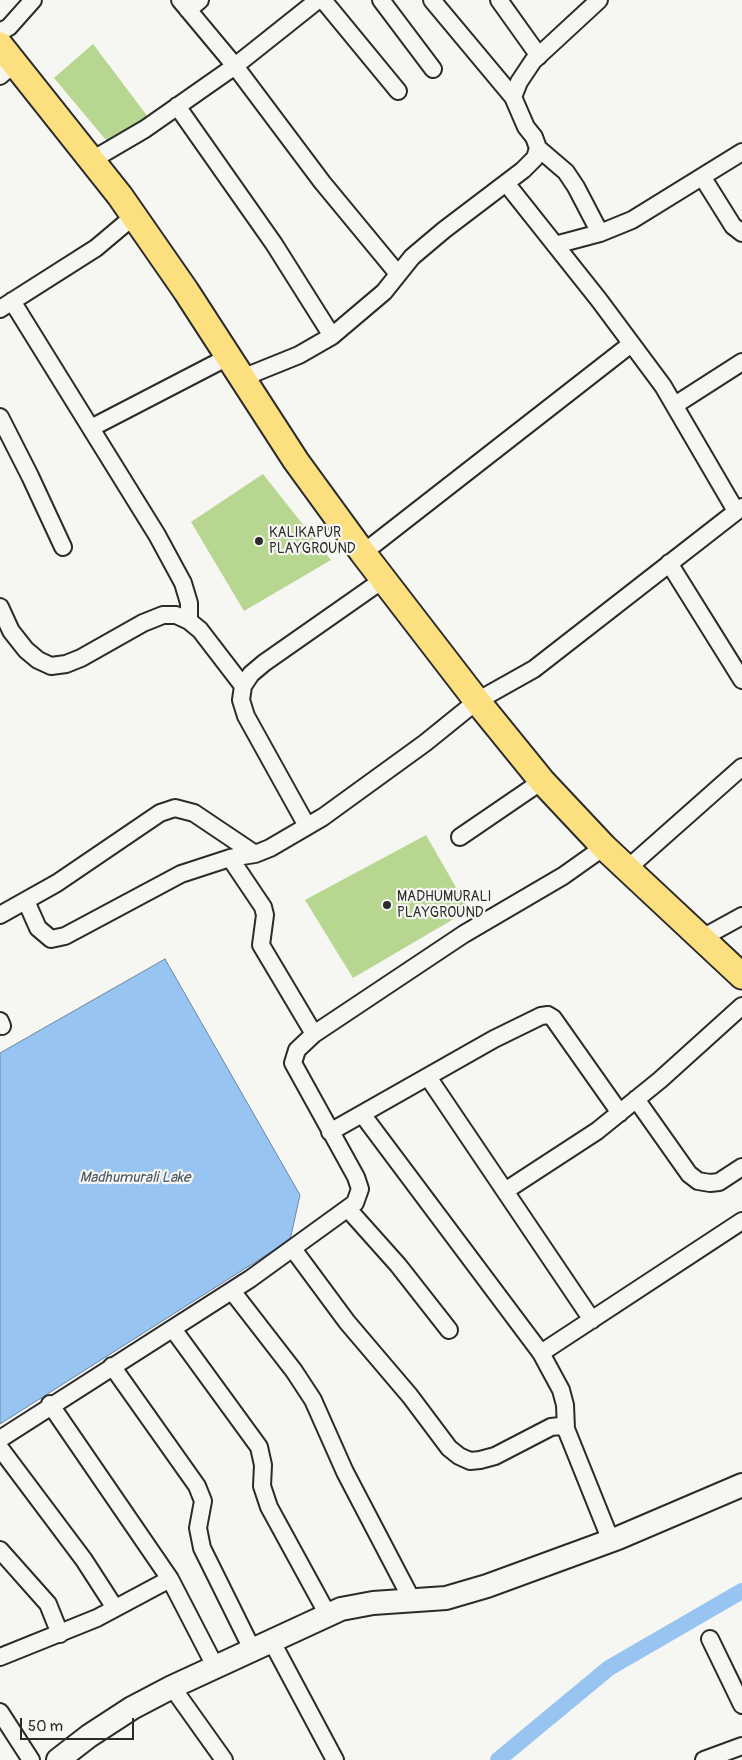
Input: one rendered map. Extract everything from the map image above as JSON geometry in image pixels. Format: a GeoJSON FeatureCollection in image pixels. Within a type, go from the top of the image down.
{"type":"FeatureCollection","features":[{"type":"Feature","properties":{"kind":"main road"},"geometry":{"type":"LineString","coordinates":[[5,61],[92,160],[134,216],[296,461],[363,553],[542,781],[604,847],[742,976]]}},
{"type":"Feature","properties":{"kind":"street"},"geometry":{"type":"LineString","coordinates":[[0,32],[9,27],[34,0]]}},
{"type":"Feature","properties":{"kind":"street"},"geometry":{"type":"LineString","coordinates":[[92,160],[145,129],[235,66],[318,0]]}},
{"type":"Feature","properties":{"kind":"street"},"geometry":{"type":"LineString","coordinates":[[323,0],[398,91]]}},
{"type":"Feature","properties":{"kind":"street"},"geometry":{"type":"LineString","coordinates":[[382,0],[433,69]]}},
{"type":"Feature","properties":{"kind":"street"},"geometry":{"type":"LineString","coordinates":[[432,0],[513,97],[538,148],[566,172],[600,233]]}},
{"type":"Feature","properties":{"kind":"street"},"geometry":{"type":"LineString","coordinates":[[498,0],[539,56]]}},
{"type":"Feature","properties":{"kind":"street"},"geometry":{"type":"LineString","coordinates":[[513,97],[519,82],[539,56],[600,0]]}},
{"type":"Feature","properties":{"kind":"street"},"geometry":{"type":"LineString","coordinates":[[189,3],[322,182],[398,274]]}},
{"type":"Feature","properties":{"kind":"street"},"geometry":{"type":"LineString","coordinates":[[177,106],[274,244],[332,336]]}},
{"type":"Feature","properties":{"kind":"street"},"geometry":{"type":"LineString","coordinates":[[242,378],[299,355],[332,336],[384,292],[412,257],[535,158],[538,148]]}},
{"type":"Feature","properties":{"kind":"street"},"geometry":{"type":"LineString","coordinates":[[556,245],[600,233],[632,220],[703,178],[742,152]]}},
{"type":"Feature","properties":{"kind":"street"},"geometry":{"type":"LineString","coordinates":[[703,178],[733,226],[742,233]]}},
{"type":"Feature","properties":{"kind":"street"},"geometry":{"type":"LineString","coordinates":[[26,901],[38,928],[52,939],[65,936],[181,874],[230,858],[255,854],[307,826],[425,744],[478,701],[534,670],[739,509],[675,405],[556,245],[506,183]]}},
{"type":"Feature","properties":{"kind":"street"},"geometry":{"type":"LineString","coordinates":[[134,216],[96,248],[6,305],[91,428],[156,535],[183,583],[189,603],[190,621]]}},
{"type":"Feature","properties":{"kind":"street"},"geometry":{"type":"LineString","coordinates":[[363,553],[631,344]]}},
{"type":"Feature","properties":{"kind":"street"},"geometry":{"type":"LineString","coordinates":[[91,428],[228,357]]}},
{"type":"Feature","properties":{"kind":"street"},"geometry":{"type":"LineString","coordinates":[[675,405],[742,362]]}},
{"type":"Feature","properties":{"kind":"street"},"geometry":{"type":"LineString","coordinates":[[0,417],[63,547]]}},
{"type":"Feature","properties":{"kind":"street"},"geometry":{"type":"LineString","coordinates":[[668,563],[742,680]]}},
{"type":"Feature","properties":{"kind":"street"},"geometry":{"type":"LineString","coordinates":[[307,826],[246,716],[241,700],[243,686],[251,674],[264,663],[384,580]]}},
{"type":"Feature","properties":{"kind":"street"},"geometry":{"type":"LineString","coordinates":[[0,607],[11,631],[26,650],[38,660],[52,666],[66,664],[80,658],[142,623],[164,615],[176,615],[190,621],[243,686]]}},
{"type":"Feature","properties":{"kind":"street"},"geometry":{"type":"LineString","coordinates":[[628,868],[742,767]]}},
{"type":"Feature","properties":{"kind":"street"},"geometry":{"type":"LineString","coordinates":[[460,837],[542,781]]}},
{"type":"Feature","properties":{"kind":"street"},"geometry":{"type":"LineString","coordinates":[[0,915],[57,883],[160,814],[175,808],[194,813],[255,854]]}},
{"type":"Feature","properties":{"kind":"street"},"geometry":{"type":"LineString","coordinates":[[0,1439],[50,1404],[173,1329],[232,1290],[293,1249],[355,1203],[360,1189],[356,1176],[293,1063],[297,1050],[314,1034],[464,934],[563,876],[604,847]]}},
{"type":"Feature","properties":{"kind":"street"},"geometry":{"type":"LineString","coordinates":[[230,858],[263,907],[265,915],[261,945],[314,1034]]}},
{"type":"Feature","properties":{"kind":"street"},"geometry":{"type":"LineString","coordinates":[[702,938],[742,916]]}},
{"type":"Feature","properties":{"kind":"street"},"geometry":{"type":"LineString","coordinates":[[505,1191],[597,1131],[636,1100],[742,1006]]}},
{"type":"Feature","properties":{"kind":"street"},"geometry":{"type":"LineString","coordinates":[[330,1132],[494,1039],[541,1016],[548,1015],[554,1018],[620,1113]]}},
{"type":"Feature","properties":{"kind":"street"},"geometry":{"type":"LineString","coordinates":[[428,1077],[592,1320]]}},
{"type":"Feature","properties":{"kind":"street"},"geometry":{"type":"LineString","coordinates":[[636,1100],[685,1169],[698,1181],[719,1182],[742,1167]]}},
{"type":"Feature","properties":{"kind":"street"},"geometry":{"type":"LineString","coordinates":[[362,1114],[541,1353],[561,1390],[565,1405],[566,1429],[611,1541]]}},
{"type":"Feature","properties":{"kind":"street"},"geometry":{"type":"LineString","coordinates":[[348,1209],[398,1265],[449,1330]]}},
{"type":"Feature","properties":{"kind":"street"},"geometry":{"type":"LineString","coordinates":[[541,1353],[742,1221]]}},
{"type":"Feature","properties":{"kind":"street"},"geometry":{"type":"LineString","coordinates":[[293,1249],[347,1322],[449,1448],[459,1456],[470,1461],[480,1460],[495,1456],[551,1427],[560,1426],[566,1429]]}},
{"type":"Feature","properties":{"kind":"street"},"geometry":{"type":"LineString","coordinates":[[232,1290],[313,1400],[345,1472],[413,1602]]}},
{"type":"Feature","properties":{"kind":"street"},"geometry":{"type":"LineString","coordinates":[[173,1329],[259,1446],[263,1465],[262,1486],[269,1507],[328,1614]]}},
{"type":"Feature","properties":{"kind":"street"},"geometry":{"type":"LineString","coordinates":[[112,1366],[197,1486],[203,1501],[198,1528],[202,1548],[336,1760]]}},
{"type":"Feature","properties":{"kind":"street"},"geometry":{"type":"LineString","coordinates":[[50,1404],[170,1580],[214,1666]]}},
{"type":"Feature","properties":{"kind":"street"},"geometry":{"type":"LineString","coordinates":[[0,1448],[84,1560],[115,1608]]}},
{"type":"Feature","properties":{"kind":"street"},"geometry":{"type":"LineString","coordinates":[[71,1756],[132,1708],[214,1666],[328,1614],[341,1609],[373,1603],[413,1602],[446,1598],[487,1586],[611,1541],[742,1486]]}},
{"type":"Feature","properties":{"kind":"street"},"geometry":{"type":"LineString","coordinates":[[0,1550],[48,1604],[60,1634]]}},
{"type":"Feature","properties":{"kind":"street"},"geometry":{"type":"LineString","coordinates":[[0,1657],[60,1634],[170,1580]]}},
{"type":"Feature","properties":{"kind":"street"},"geometry":{"type":"LineString","coordinates":[[710,1639],[742,1705]]}},
{"type":"Feature","properties":{"kind":"street"},"geometry":{"type":"LineString","coordinates":[[172,1687],[224,1760]]}},
{"type":"Feature","properties":{"kind":"street"},"geometry":{"type":"LineString","coordinates":[[0,1712],[31,1760]]}},
{"type":"Feature","properties":{"kind":"street"},"geometry":{"type":"LineString","coordinates":[[704,1760],[742,1746]]}},
{"type":"Feature","properties":{"kind":"green space"},"geometry":{"type":"Polygon","coordinates":[[[93,44],[148,117],[111,146],[54,78],[93,44]]]}},
{"type":"Feature","properties":{"kind":"green space","name":"KALIKAPUR PLAYGROUND"},"geometry":{"type":"Polygon","coordinates":[[[263,474],[331,560],[244,611],[191,522],[263,474]]]}},
{"type":"Feature","properties":{"kind":"green space","name":"MADHUMURALI PLAYGROUND"},"geometry":{"type":"Polygon","coordinates":[[[426,835],[469,910],[353,978],[305,900],[426,835]]]}},
{"type":"Feature","properties":{"kind":"water","name":"Madhumurali Lake"},"geometry":{"type":"Polygon","coordinates":[[[165,959],[300,1195],[290,1240],[0,1424],[0,1053],[165,959]]]}},
{"type":"Feature","properties":{"kind":"waterway"},"geometry":{"type":"LineString","coordinates":[[498,1760],[609,1668],[742,1591]]}},
{"type":"Feature","properties":{"kind":"place","name":"KALIKAPUR PLAYGROUND"},"geometry":{"type":"Point","coordinates":[259,541]}},
{"type":"Feature","properties":{"kind":"place","name":"MADHUMURALI PLAYGROUND"},"geometry":{"type":"Point","coordinates":[387,905]}}]}
